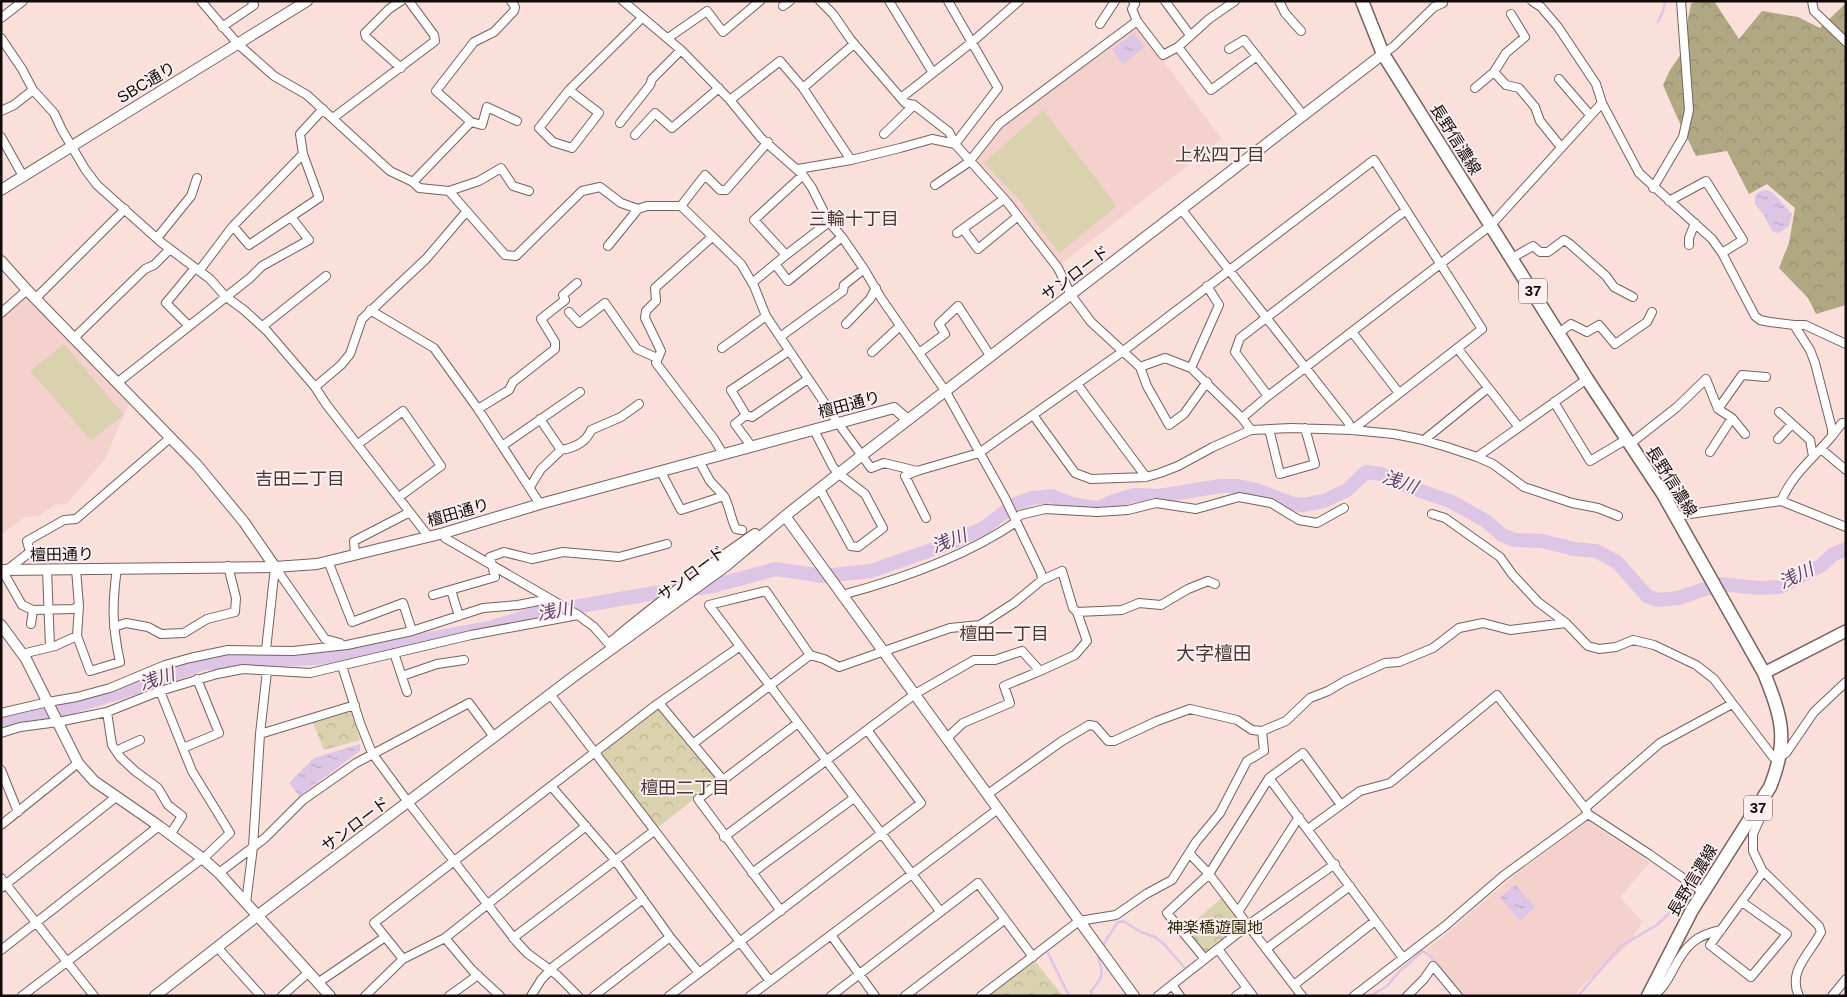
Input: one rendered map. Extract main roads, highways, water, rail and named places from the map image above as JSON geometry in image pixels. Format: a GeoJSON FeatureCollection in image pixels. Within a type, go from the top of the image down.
{"type":"FeatureCollection","features":[{"type":"Feature","properties":{"kind":"main road","name":"長野信濃線"},"geometry":{"type":"LineString","coordinates":[[1362,1],[1383,54],[1587,379],[1676,516],[1764,673],[1780,718],[1782,732],[1780,757],[1778,768],[1770,787],[1702,892],[1650,993]]}},
{"type":"Feature","properties":{"kind":"main road"},"geometry":{"type":"LineString","coordinates":[[1764,673],[1846,630]]}},
{"type":"Feature","properties":{"kind":"water"},"geometry":{"type":"Polygon","coordinates":[[[1134,33],[1145,47],[1123,64],[1112,49],[1134,33]]]}},
{"type":"Feature","properties":{"kind":"water"},"geometry":{"type":"Polygon","coordinates":[[[1767,190],[1773,193],[1792,214],[1789,226],[1779,233],[1772,231],[1764,215],[1755,204],[1755,195],[1760,191],[1767,190]]]}},
{"type":"Feature","properties":{"kind":"water"},"geometry":{"type":"Polygon","coordinates":[[[360,744],[360,751],[299,796],[289,783],[314,758],[360,744]]]}},
{"type":"Feature","properties":{"kind":"water"},"geometry":{"type":"Polygon","coordinates":[[[1515,885],[1535,907],[1520,921],[1500,898],[1515,885]]]}},
{"type":"Feature","properties":{"kind":"waterway"},"geometry":{"type":"LineString","coordinates":[[1658,22],[1665,1]]}},
{"type":"Feature","properties":{"kind":"waterway","name":"浅川"},"geometry":{"type":"LineString","coordinates":[[1,721],[61,710],[157,681],[204,663],[316,658],[369,650],[489,628],[535,614],[654,593],[709,587],[776,569],[823,576],[871,571],[948,544],[984,528],[1015,504],[1032,498],[1052,496],[1071,504],[1094,508],[1135,495],[1159,496],[1221,486],[1238,486],[1257,490],[1293,504],[1303,505],[1324,501],[1347,490],[1366,472],[1381,474],[1409,487],[1450,501],[1486,521],[1502,535],[1515,540],[1542,541],[1574,549],[1596,551],[1617,562],[1647,596],[1658,600],[1678,598],[1720,584],[1759,588],[1780,587],[1822,565],[1832,555],[1846,549]]}},
{"type":"Feature","properties":{"kind":"waterway"},"geometry":{"type":"LineString","coordinates":[[1578,996],[1621,946],[1657,925],[1684,899]]}},
{"type":"Feature","properties":{"kind":"waterway"},"geometry":{"type":"LineString","coordinates":[[1103,945],[1117,923],[1123,921],[1141,932],[1155,937],[1164,944],[1184,967]]}},
{"type":"Feature","properties":{"kind":"waterway"},"geometry":{"type":"LineString","coordinates":[[1370,996],[1387,986],[1399,972],[1423,951],[1431,957],[1463,996]]}},
{"type":"Feature","properties":{"kind":"waterway"},"geometry":{"type":"LineString","coordinates":[[1048,953],[1069,996]]}},
{"type":"Feature","properties":{"kind":"waterway"},"geometry":{"type":"LineString","coordinates":[[1092,996],[1091,991],[1102,975],[1099,954]]}},
{"type":"Feature","properties":{"kind":"district","name":"上松四丁目"},"geometry":{"type":"Point","coordinates":[1220,155]}},
{"type":"Feature","properties":{"kind":"district","name":"三輪十丁目"},"geometry":{"type":"Point","coordinates":[854,219]}},
{"type":"Feature","properties":{"kind":"district","name":"吉田二丁目"},"geometry":{"type":"Point","coordinates":[300,479]}},
{"type":"Feature","properties":{"kind":"district","name":"檀田一丁目"},"geometry":{"type":"Point","coordinates":[1004,634]}},
{"type":"Feature","properties":{"kind":"district","name":"大字檀田"},"geometry":{"type":"Point","coordinates":[1214,653]}},
{"type":"Feature","properties":{"kind":"district","name":"檀田二丁目"},"geometry":{"type":"Point","coordinates":[685,788]}},
{"type":"Feature","properties":{"kind":"park label","name":"神楽橋遊園地"},"geometry":{"type":"Point","coordinates":[1215,927]}}]}
